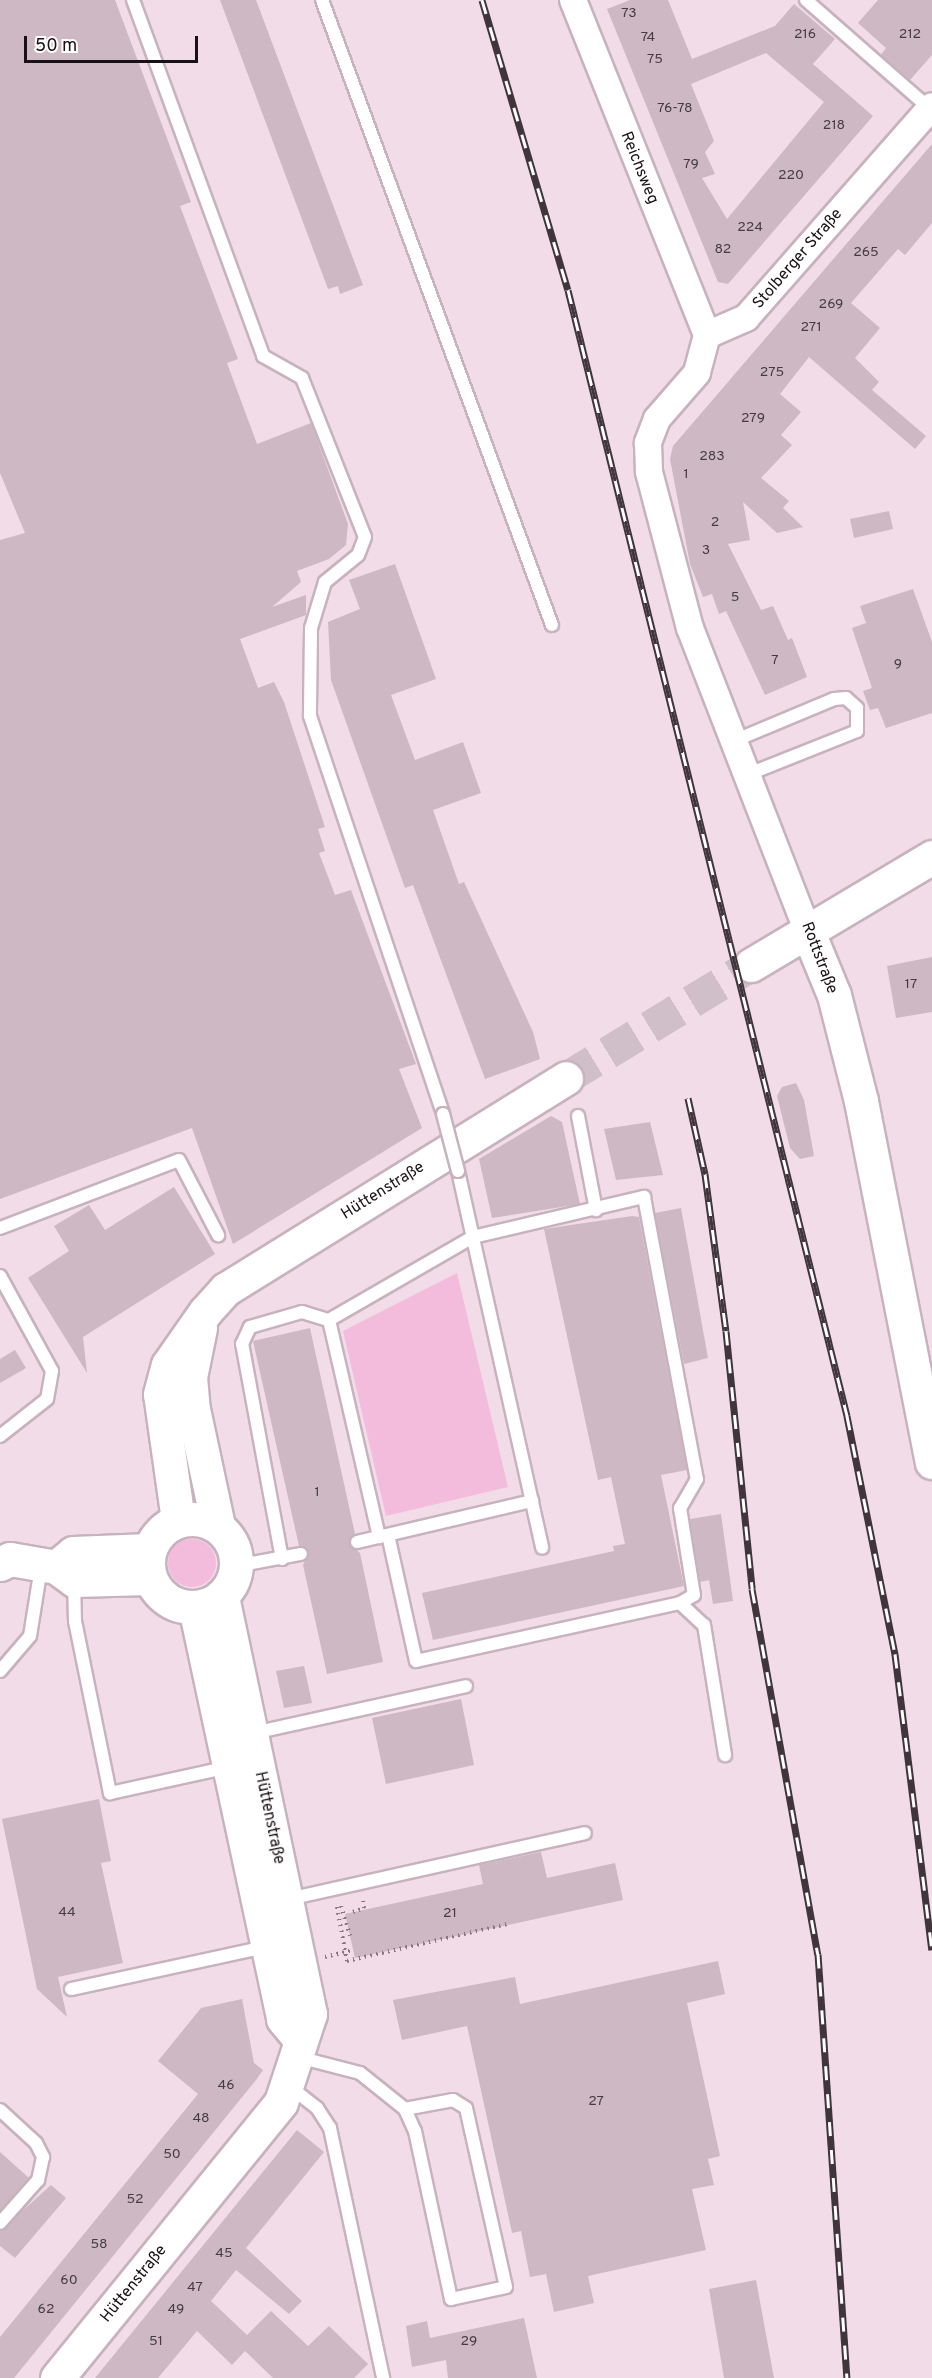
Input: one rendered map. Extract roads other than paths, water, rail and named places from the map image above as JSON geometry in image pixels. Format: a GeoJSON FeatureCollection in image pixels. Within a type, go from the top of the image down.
{"type":"FeatureCollection","features":[{"type":"Feature","properties":{"kind":"street","name":"Reichsweg"},"geometry":{"type":"LineString","coordinates":[[573,0],[708,335]]}},
{"type":"Feature","properties":{"kind":"street","name":"Stolberger Straße"},"geometry":{"type":"LineString","coordinates":[[708,335],[746,318],[931,107]]}},
{"type":"Feature","properties":{"kind":"street","name":"Rottstraße"},"geometry":{"type":"LineString","coordinates":[[708,335],[697,372],[657,419],[648,443],[649,472],[690,628],[736,740],[834,995],[861,1101],[932,1462]]}},
{"type":"Feature","properties":{"kind":"street"},"geometry":{"type":"LineString","coordinates":[[751,965],[932,857]]}},
{"type":"Feature","properties":{"kind":"street","name":"Hüttenstraße"},"geometry":{"type":"LineString","coordinates":[[178,1520],[160,1394],[168,1365],[206,1312],[226,1289],[566,1078]]}},
{"type":"Feature","properties":{"kind":"street","name":"Hüttenstraße"},"geometry":{"type":"LineString","coordinates":[[206,1312],[190,1377],[218,1526]]}},
{"type":"Feature","properties":{"kind":"street"},"geometry":{"type":"LineString","coordinates":[[178,1520],[218,1526],[235,1551],[236,1566],[208,1601],[168,1600],[150,1564],[160,1532],[178,1520]]}},
{"type":"Feature","properties":{"kind":"street"},"geometry":{"type":"LineString","coordinates":[[30,1563],[150,1564]]}},
{"type":"Feature","properties":{"kind":"street","name":"Hüttenstraße"},"geometry":{"type":"LineString","coordinates":[[57,2378],[267,2122],[296,2061],[310,2014],[287,1899],[246,1754],[208,1601]]}},
{"type":"Feature","properties":{"kind":"street","name":"Hüttenstraße"},"geometry":{"type":"LineString","coordinates":[[246,1754],[267,1947],[283,2019],[296,2061]]}},
{"type":"Feature","properties":{"kind":"lane"},"geometry":{"type":"LineString","coordinates":[[133,0],[262,356],[302,378],[364,537],[358,555],[325,582],[311,628],[310,716],[442,1114],[458,1171],[542,1548]]}},
{"type":"Feature","properties":{"kind":"lane"},"geometry":{"type":"LineString","coordinates":[[322,0],[552,625]]}},
{"type":"Feature","properties":{"kind":"lane"},"geometry":{"type":"LineString","coordinates":[[806,0],[931,107]]}},
{"type":"Feature","properties":{"kind":"lane"},"geometry":{"type":"LineString","coordinates":[[736,740],[834,699],[846,698],[857,708],[857,731],[749,774]]}},
{"type":"Feature","properties":{"kind":"lane"},"geometry":{"type":"LineString","coordinates":[[578,1116],[596,1210]]}},
{"type":"Feature","properties":{"kind":"lane"},"geometry":{"type":"LineString","coordinates":[[0,1228],[179,1160],[218,1234]]}},
{"type":"Feature","properties":{"kind":"lane"},"geometry":{"type":"LineString","coordinates":[[282,1559],[242,1344],[250,1327],[302,1312],[328,1320],[473,1236],[596,1210],[644,1197],[697,1479],[680,1508],[694,1595],[680,1603],[416,1661],[328,1320]]}},
{"type":"Feature","properties":{"kind":"lane"},"geometry":{"type":"LineString","coordinates":[[0,1276],[52,1371],[47,1399],[0,1436]]}},
{"type":"Feature","properties":{"kind":"lane"},"geometry":{"type":"LineString","coordinates":[[357,1542],[532,1501]]}},
{"type":"Feature","properties":{"kind":"lane"},"geometry":{"type":"LineString","coordinates":[[236,1566],[301,1554]]}},
{"type":"Feature","properties":{"kind":"lane"},"geometry":{"type":"LineString","coordinates":[[0,1671],[30,1636],[30,1563]]}},
{"type":"Feature","properties":{"kind":"lane"},"geometry":{"type":"LineString","coordinates":[[30,1563],[75,1622],[110,1793],[466,1686]]}},
{"type":"Feature","properties":{"kind":"lane"},"geometry":{"type":"LineString","coordinates":[[680,1603],[704,1626],[725,1755]]}},
{"type":"Feature","properties":{"kind":"lane"},"geometry":{"type":"LineString","coordinates":[[287,1899],[585,1833]]}},
{"type":"Feature","properties":{"kind":"lane"},"geometry":{"type":"LineString","coordinates":[[71,1989],[267,1947]]}},
{"type":"Feature","properties":{"kind":"lane"},"geometry":{"type":"LineString","coordinates":[[296,2061],[360,2073],[405,2109],[415,2131],[451,2299],[506,2288],[466,2108],[453,2100],[405,2109]]}},
{"type":"Feature","properties":{"kind":"lane"},"geometry":{"type":"LineString","coordinates":[[296,2061],[317,2108],[330,2128],[383,2378]]}},
{"type":"Feature","properties":{"kind":"lane"},"geometry":{"type":"LineString","coordinates":[[0,2110],[36,2143],[43,2157],[38,2180],[0,2223]]}},
{"type":"Feature","properties":{"kind":"tunnel"},"geometry":{"type":"LineString","coordinates":[[566,1078],[751,965]]}},
{"type":"Feature","properties":{"kind":"railway"},"geometry":{"type":"LineString","coordinates":[[482,0],[568,290],[847,1416],[895,1654],[932,1950]]}},
{"type":"Feature","properties":{"kind":"railway"},"geometry":{"type":"LineString","coordinates":[[688,1098],[705,1174],[726,1331],[752,1589],[818,1954],[847,2378]]}}]}
